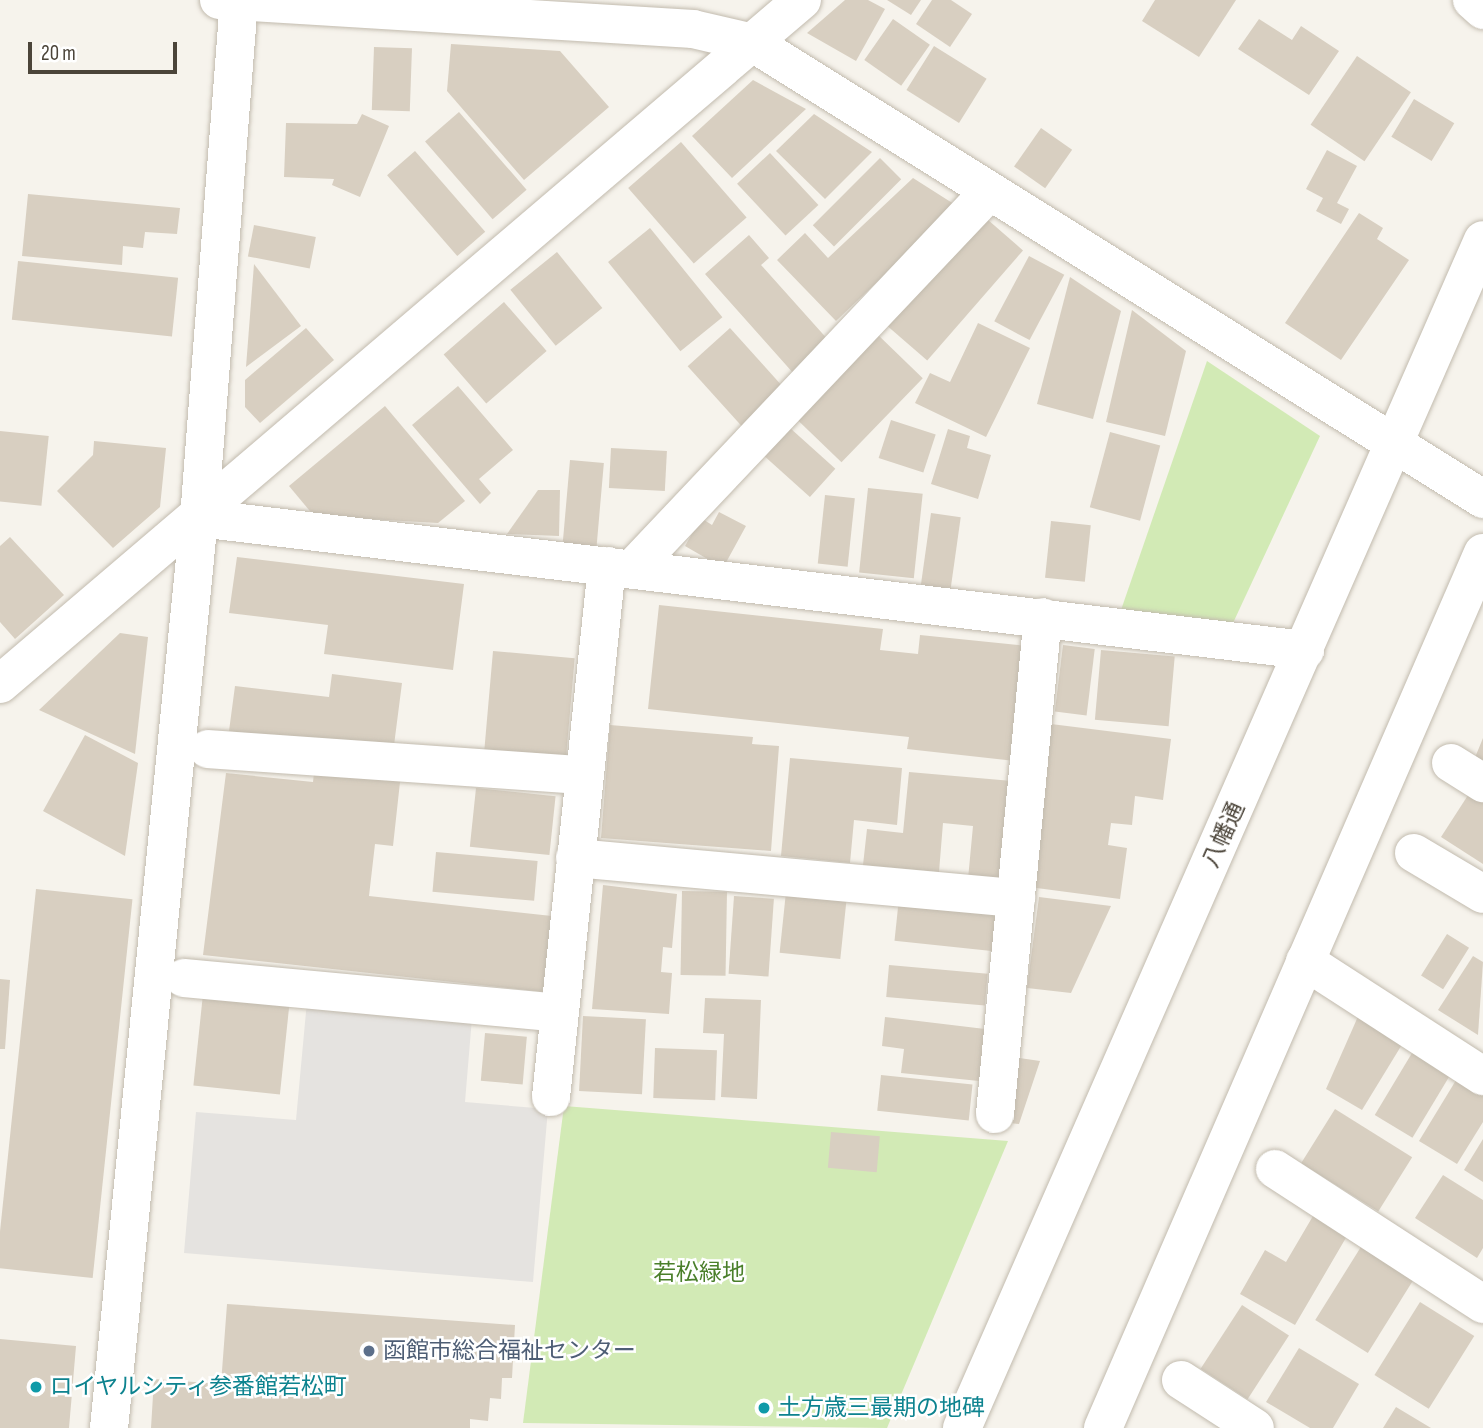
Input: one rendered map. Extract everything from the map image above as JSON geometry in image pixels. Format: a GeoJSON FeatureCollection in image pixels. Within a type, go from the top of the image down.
{"type":"FeatureCollection","features":[{"type":"Feature","properties":{"kind":"street"},"geometry":{"type":"LineString","coordinates":[[0,684],[199,518],[802,0]]}},
{"type":"Feature","properties":{"kind":"street"},"geometry":{"type":"LineString","coordinates":[[1472,0],[1483,10]]}},
{"type":"Feature","properties":{"kind":"street"},"geometry":{"type":"LineString","coordinates":[[109,1428],[199,518],[232,1],[694,29],[753,43],[988,193],[1483,499]]}},
{"type":"Feature","properties":{"kind":"street"},"geometry":{"type":"LineString","coordinates":[[551,1097],[584,775],[620,567],[988,193]]}},
{"type":"Feature","properties":{"kind":"street","name":"八幡通"},"geometry":{"type":"LineString","coordinates":[[962,1428],[1397,446],[1483,240]]}},
{"type":"Feature","properties":{"kind":"street"},"geometry":{"type":"LineString","coordinates":[[199,518],[1305,650]]}},
{"type":"Feature","properties":{"kind":"street"},"geometry":{"type":"LineString","coordinates":[[1103,1428],[1483,553]]}},
{"type":"Feature","properties":{"kind":"street"},"geometry":{"type":"LineString","coordinates":[[995,1114],[1043,617]]}},
{"type":"Feature","properties":{"kind":"street"},"geometry":{"type":"LineString","coordinates":[[208,749],[584,775]]}},
{"type":"Feature","properties":{"kind":"street"},"geometry":{"type":"LineString","coordinates":[[1451,763],[1483,783]]}},
{"type":"Feature","properties":{"kind":"street"},"geometry":{"type":"LineString","coordinates":[[1414,853],[1483,894]]}},
{"type":"Feature","properties":{"kind":"street"},"geometry":{"type":"LineString","coordinates":[[575,858],[1016,898]]}},
{"type":"Feature","properties":{"kind":"street"},"geometry":{"type":"LineString","coordinates":[[1305,961],[1483,1076]]}},
{"type":"Feature","properties":{"kind":"street"},"geometry":{"type":"LineString","coordinates":[[184,978],[279,984],[291,991],[559,1013]]}},
{"type":"Feature","properties":{"kind":"street"},"geometry":{"type":"LineString","coordinates":[[1275,1169],[1483,1304]]}},
{"type":"Feature","properties":{"kind":"street"},"geometry":{"type":"LineString","coordinates":[[1181,1380],[1255,1428]]}},
{"type":"Feature","properties":{"kind":"green space"},"geometry":{"type":"Polygon","coordinates":[[[1207,361],[1320,436],[1233,623],[1121,610],[1207,361]]]}},
{"type":"Feature","properties":{"kind":"green space","name":"若松緑地"},"geometry":{"type":"Polygon","coordinates":[[[564,1106],[1008,1141],[887,1428],[523,1423],[564,1106]]]}},
{"type":"Feature","properties":{"kind":"shaded area"},"geometry":{"type":"Polygon","coordinates":[[[307,1001],[472,1018],[465,1102],[548,1109],[533,1282],[184,1253],[196,1112],[296,1120],[307,1001]]]}},
{"type":"Feature","properties":{"kind":"building"},"geometry":{"type":"Polygon","coordinates":[[[845,0],[868,0],[885,9],[856,61],[807,33],[845,0]]]}},
{"type":"Feature","properties":{"kind":"building"},"geometry":{"type":"Polygon","coordinates":[[[887,0],[921,0],[911,15],[887,0]]]}},
{"type":"Feature","properties":{"kind":"building"},"geometry":{"type":"Polygon","coordinates":[[[932,0],[951,0],[972,14],[950,47],[916,24],[932,0]]]}},
{"type":"Feature","properties":{"kind":"building"},"geometry":{"type":"Polygon","coordinates":[[[1155,0],[1236,0],[1199,57],[1142,21],[1155,0]]]}},
{"type":"Feature","properties":{"kind":"building"},"geometry":{"type":"Polygon","coordinates":[[[893,19],[930,45],[901,86],[864,60],[893,19]]]}},
{"type":"Feature","properties":{"kind":"building"},"geometry":{"type":"Polygon","coordinates":[[[1259,19],[1292,40],[1301,26],[1339,51],[1309,95],[1238,49],[1259,19]]]}},
{"type":"Feature","properties":{"kind":"building"},"geometry":{"type":"Polygon","coordinates":[[[451,44],[560,51],[609,107],[524,180],[447,91],[451,44]]]}},
{"type":"Feature","properties":{"kind":"building"},"geometry":{"type":"Polygon","coordinates":[[[934,46],[987,79],[959,123],[906,90],[934,46]]]}},
{"type":"Feature","properties":{"kind":"building"},"geometry":{"type":"Polygon","coordinates":[[[374,47],[412,48],[410,111],[372,110],[374,47]]]}},
{"type":"Feature","properties":{"kind":"building"},"geometry":{"type":"Polygon","coordinates":[[[1357,56],[1411,92],[1364,161],[1311,125],[1357,56]]]}},
{"type":"Feature","properties":{"kind":"building"},"geometry":{"type":"Polygon","coordinates":[[[753,80],[806,109],[732,178],[692,136],[753,80]]]}},
{"type":"Feature","properties":{"kind":"building"},"geometry":{"type":"Polygon","coordinates":[[[1414,99],[1454,123],[1432,161],[1391,137],[1414,99]]]}},
{"type":"Feature","properties":{"kind":"building"},"geometry":{"type":"Polygon","coordinates":[[[459,112],[527,190],[493,219],[425,142],[459,112]]]}},
{"type":"Feature","properties":{"kind":"building"},"geometry":{"type":"Polygon","coordinates":[[[362,114],[389,126],[360,197],[332,185],[334,179],[284,177],[286,123],[357,124],[362,114]]]}},
{"type":"Feature","properties":{"kind":"building"},"geometry":{"type":"Polygon","coordinates":[[[814,114],[872,152],[825,199],[776,151],[814,114]]]}},
{"type":"Feature","properties":{"kind":"building"},"geometry":{"type":"Polygon","coordinates":[[[1041,128],[1072,150],[1045,188],[1014,167],[1041,128]]]}},
{"type":"Feature","properties":{"kind":"building"},"geometry":{"type":"Polygon","coordinates":[[[681,142],[747,217],[694,263],[628,188],[681,142]]]}},
{"type":"Feature","properties":{"kind":"building"},"geometry":{"type":"Polygon","coordinates":[[[1327,150],[1357,166],[1337,203],[1349,209],[1341,224],[1316,211],[1323,198],[1306,189],[1327,150]]]}},
{"type":"Feature","properties":{"kind":"building"},"geometry":{"type":"Polygon","coordinates":[[[415,151],[485,232],[457,256],[387,175],[415,151]]]}},
{"type":"Feature","properties":{"kind":"building"},"geometry":{"type":"Polygon","coordinates":[[[770,153],[818,205],[786,236],[737,184],[770,153]]]}},
{"type":"Feature","properties":{"kind":"building"},"geometry":{"type":"Polygon","coordinates":[[[880,158],[901,179],[834,246],[813,225],[880,158]]]}},
{"type":"Feature","properties":{"kind":"building"},"geometry":{"type":"Polygon","coordinates":[[[913,178],[957,206],[836,321],[777,260],[805,233],[828,258],[913,178]]]}},
{"type":"Feature","properties":{"kind":"building"},"geometry":{"type":"Polygon","coordinates":[[[28,194],[180,208],[177,234],[145,232],[143,248],[123,246],[122,265],[22,256],[28,194]]]}},
{"type":"Feature","properties":{"kind":"building"},"geometry":{"type":"Polygon","coordinates":[[[980,213],[1023,250],[927,361],[884,323],[980,213]]]}},
{"type":"Feature","properties":{"kind":"building"},"geometry":{"type":"Polygon","coordinates":[[[1359,213],[1383,228],[1377,239],[1409,260],[1341,360],[1285,323],[1359,213]]]}},
{"type":"Feature","properties":{"kind":"building"},"geometry":{"type":"Polygon","coordinates":[[[254,225],[316,237],[310,268],[248,256],[254,225]]]}},
{"type":"Feature","properties":{"kind":"building"},"geometry":{"type":"Polygon","coordinates":[[[650,228],[722,317],[680,351],[608,262],[650,228]]]}},
{"type":"Feature","properties":{"kind":"building"},"geometry":{"type":"Polygon","coordinates":[[[749,235],[769,258],[761,265],[830,342],[794,374],[705,274],[749,235]]]}},
{"type":"Feature","properties":{"kind":"building"},"geometry":{"type":"Polygon","coordinates":[[[557,252],[602,308],[556,346],[510,290],[557,252]]]}},
{"type":"Feature","properties":{"kind":"building"},"geometry":{"type":"Polygon","coordinates":[[[1029,256],[1064,275],[1030,340],[994,321],[1029,256]]]}},
{"type":"Feature","properties":{"kind":"building"},"geometry":{"type":"Polygon","coordinates":[[[18,261],[178,278],[172,337],[12,320],[18,261]]]}},
{"type":"Feature","properties":{"kind":"building"},"geometry":{"type":"Polygon","coordinates":[[[254,264],[301,326],[246,367],[254,264]]]}},
{"type":"Feature","properties":{"kind":"building"},"geometry":{"type":"Polygon","coordinates":[[[1070,277],[1121,311],[1093,419],[1037,404],[1070,277]]]}},
{"type":"Feature","properties":{"kind":"building"},"geometry":{"type":"Polygon","coordinates":[[[504,302],[547,351],[486,404],[444,354],[504,302]]]}},
{"type":"Feature","properties":{"kind":"building"},"geometry":{"type":"Polygon","coordinates":[[[1132,310],[1186,351],[1165,436],[1106,422],[1132,310]]]}},
{"type":"Feature","properties":{"kind":"building"},"geometry":{"type":"Polygon","coordinates":[[[978,323],[1030,348],[986,437],[915,403],[930,373],[950,382],[978,323]]]}},
{"type":"Feature","properties":{"kind":"building"},"geometry":{"type":"Polygon","coordinates":[[[306,328],[334,360],[260,423],[245,407],[245,380],[306,328]]]}},
{"type":"Feature","properties":{"kind":"building"},"geometry":{"type":"Polygon","coordinates":[[[730,328],[788,392],[745,430],[688,366],[730,328]]]}},
{"type":"Feature","properties":{"kind":"building"},"geometry":{"type":"Polygon","coordinates":[[[876,333],[923,378],[841,462],[795,417],[876,333]]]}},
{"type":"Feature","properties":{"kind":"building"},"geometry":{"type":"Polygon","coordinates":[[[458,386],[513,450],[479,479],[491,493],[480,504],[412,425],[458,386]]]}},
{"type":"Feature","properties":{"kind":"building"},"geometry":{"type":"Polygon","coordinates":[[[385,406],[465,501],[438,523],[314,516],[289,486],[385,406]]]}},
{"type":"Feature","properties":{"kind":"building"},"geometry":{"type":"Polygon","coordinates":[[[891,420],[936,435],[923,473],[879,458],[891,420]]]}},
{"type":"Feature","properties":{"kind":"building"},"geometry":{"type":"Polygon","coordinates":[[[790,428],[835,469],[810,497],[765,456],[790,428]]]}},
{"type":"Feature","properties":{"kind":"building"},"geometry":{"type":"Polygon","coordinates":[[[948,429],[970,436],[967,448],[991,455],[978,499],[931,484],[948,429]]]}},
{"type":"Feature","properties":{"kind":"building"},"geometry":{"type":"Polygon","coordinates":[[[0,431],[49,436],[41,506],[0,501],[0,431]]]}},
{"type":"Feature","properties":{"kind":"building"},"geometry":{"type":"Polygon","coordinates":[[[1110,432],[1160,445],[1140,521],[1090,507],[1110,432]]]}},
{"type":"Feature","properties":{"kind":"building"},"geometry":{"type":"Polygon","coordinates":[[[94,441],[166,448],[160,507],[113,548],[57,491],[93,455],[94,441]]]}},
{"type":"Feature","properties":{"kind":"building"},"geometry":{"type":"Polygon","coordinates":[[[611,448],[667,451],[665,491],[609,488],[611,448]]]}},
{"type":"Feature","properties":{"kind":"building"},"geometry":{"type":"Polygon","coordinates":[[[570,460],[604,463],[596,548],[563,545],[570,460]]]}},
{"type":"Feature","properties":{"kind":"building"},"geometry":{"type":"Polygon","coordinates":[[[868,488],[923,494],[914,578],[859,573],[868,488]]]}},
{"type":"Feature","properties":{"kind":"building"},"geometry":{"type":"Polygon","coordinates":[[[538,490],[560,490],[559,536],[507,534],[538,490]]]}},
{"type":"Feature","properties":{"kind":"building"},"geometry":{"type":"Polygon","coordinates":[[[825,495],[855,498],[848,567],[818,564],[825,495]]]}},
{"type":"Feature","properties":{"kind":"building"},"geometry":{"type":"Polygon","coordinates":[[[719,512],[746,526],[723,568],[685,546],[701,518],[712,525],[719,512]]]}},
{"type":"Feature","properties":{"kind":"building"},"geometry":{"type":"Polygon","coordinates":[[[931,513],[961,517],[950,590],[921,586],[931,513]]]}},
{"type":"Feature","properties":{"kind":"building"},"geometry":{"type":"Polygon","coordinates":[[[1051,521],[1091,525],[1085,582],[1045,578],[1051,521]]]}},
{"type":"Feature","properties":{"kind":"building"},"geometry":{"type":"Polygon","coordinates":[[[10,537],[64,595],[15,639],[0,622],[0,546],[10,537]]]}},
{"type":"Feature","properties":{"kind":"building"},"geometry":{"type":"Polygon","coordinates":[[[237,557],[464,584],[453,670],[324,654],[328,625],[229,613],[237,557]]]}},
{"type":"Feature","properties":{"kind":"building"},"geometry":{"type":"Polygon","coordinates":[[[659,605],[883,629],[880,650],[918,654],[920,635],[1027,646],[1015,761],[907,749],[909,737],[648,709],[659,605]]]}},
{"type":"Feature","properties":{"kind":"building"},"geometry":{"type":"Polygon","coordinates":[[[120,633],[148,637],[135,754],[39,710],[120,633]]]}},
{"type":"Feature","properties":{"kind":"building"},"geometry":{"type":"Polygon","coordinates":[[[1063,645],[1095,649],[1087,715],[1055,712],[1063,645]]]}},
{"type":"Feature","properties":{"kind":"building"},"geometry":{"type":"Polygon","coordinates":[[[1101,650],[1175,656],[1169,726],[1095,720],[1101,650]]]}},
{"type":"Feature","properties":{"kind":"building"},"geometry":{"type":"Polygon","coordinates":[[[493,651],[575,658],[565,766],[484,759],[493,651]]]}},
{"type":"Feature","properties":{"kind":"building"},"geometry":{"type":"Polygon","coordinates":[[[332,674],[402,683],[393,753],[229,731],[235,686],[329,697],[332,674]]]}},
{"type":"Feature","properties":{"kind":"building"},"geometry":{"type":"Polygon","coordinates":[[[1051,724],[1171,739],[1163,800],[1135,796],[1132,825],[1111,823],[1108,845],[1127,848],[1120,899],[1029,887],[1051,724]]]}},
{"type":"Feature","properties":{"kind":"building"},"geometry":{"type":"Polygon","coordinates":[[[610,725],[753,737],[752,744],[779,746],[771,851],[601,838],[610,725]]]}},
{"type":"Feature","properties":{"kind":"building"},"geometry":{"type":"Polygon","coordinates":[[[85,735],[138,763],[125,856],[43,811],[85,735]]]}},
{"type":"Feature","properties":{"kind":"building"},"geometry":{"type":"Polygon","coordinates":[[[1483,738],[1483,765],[1474,760],[1483,738]]]}},
{"type":"Feature","properties":{"kind":"building"},"geometry":{"type":"Polygon","coordinates":[[[790,758],[902,768],[897,825],[854,820],[850,863],[781,856],[790,758]]]}},
{"type":"Feature","properties":{"kind":"building"},"geometry":{"type":"Polygon","coordinates":[[[315,763],[401,773],[393,846],[375,844],[369,896],[561,917],[553,993],[203,955],[226,773],[313,782],[315,763]]]}},
{"type":"Feature","properties":{"kind":"building"},"geometry":{"type":"Polygon","coordinates":[[[909,772],[1012,781],[1003,882],[968,879],[973,826],[943,823],[939,872],[863,865],[867,829],[903,833],[909,772]]]}},
{"type":"Feature","properties":{"kind":"building"},"geometry":{"type":"Polygon","coordinates":[[[476,788],[556,796],[549,855],[470,847],[476,788]]]}},
{"type":"Feature","properties":{"kind":"building"},"geometry":{"type":"Polygon","coordinates":[[[1472,789],[1483,796],[1483,864],[1441,837],[1472,789]]]}},
{"type":"Feature","properties":{"kind":"building"},"geometry":{"type":"Polygon","coordinates":[[[436,852],[538,861],[534,901],[433,892],[436,852]]]}},
{"type":"Feature","properties":{"kind":"building"},"geometry":{"type":"Polygon","coordinates":[[[603,885],[677,894],[672,948],[663,947],[661,972],[672,973],[669,1014],[592,1009],[603,885]]]}},
{"type":"Feature","properties":{"kind":"building"},"geometry":{"type":"Polygon","coordinates":[[[36,889],[132,899],[93,1278],[0,1268],[0,1232],[36,889]]]}},
{"type":"Feature","properties":{"kind":"building"},"geometry":{"type":"Polygon","coordinates":[[[682,891],[727,892],[726,976],[681,975],[682,891]]]}},
{"type":"Feature","properties":{"kind":"building"},"geometry":{"type":"Polygon","coordinates":[[[786,892],[847,898],[840,959],[780,953],[786,892]]]}},
{"type":"Feature","properties":{"kind":"building"},"geometry":{"type":"Polygon","coordinates":[[[734,896],[774,899],[768,977],[729,974],[734,896]]]}},
{"type":"Feature","properties":{"kind":"building"},"geometry":{"type":"Polygon","coordinates":[[[1039,897],[1111,906],[1071,993],[1027,988],[1039,897]]]}},
{"type":"Feature","properties":{"kind":"building"},"geometry":{"type":"Polygon","coordinates":[[[899,898],[998,908],[994,951],[895,941],[899,898]]]}},
{"type":"Feature","properties":{"kind":"building"},"geometry":{"type":"Polygon","coordinates":[[[1447,934],[1469,948],[1443,989],[1421,976],[1447,934]]]}},
{"type":"Feature","properties":{"kind":"building"},"geometry":{"type":"Polygon","coordinates":[[[1473,956],[1483,962],[1478,1035],[1438,1010],[1473,956]]]}},
{"type":"Feature","properties":{"kind":"building"},"geometry":{"type":"Polygon","coordinates":[[[889,965],[988,974],[985,1006],[886,997],[889,965]]]}},
{"type":"Feature","properties":{"kind":"building"},"geometry":{"type":"Polygon","coordinates":[[[0,979],[10,980],[5,1049],[0,1049],[0,979]]]}},
{"type":"Feature","properties":{"kind":"building"},"geometry":{"type":"Polygon","coordinates":[[[203,994],[290,1003],[280,1095],[193,1085],[203,994]]]}},
{"type":"Feature","properties":{"kind":"building"},"geometry":{"type":"Polygon","coordinates":[[[705,998],[761,1000],[757,1099],[721,1097],[724,1034],[703,1033],[705,998]]]}},
{"type":"Feature","properties":{"kind":"building"},"geometry":{"type":"Polygon","coordinates":[[[1360,1012],[1406,1038],[1362,1110],[1326,1089],[1360,1012]]]}},
{"type":"Feature","properties":{"kind":"building"},"geometry":{"type":"Polygon","coordinates":[[[583,1016],[646,1019],[642,1094],[579,1091],[583,1016]]]}},
{"type":"Feature","properties":{"kind":"building"},"geometry":{"type":"Polygon","coordinates":[[[885,1017],[985,1029],[979,1081],[901,1073],[904,1049],[882,1046],[885,1017]]]}},
{"type":"Feature","properties":{"kind":"building"},"geometry":{"type":"Polygon","coordinates":[[[485,1033],[527,1037],[523,1084],[481,1081],[485,1033]]]}},
{"type":"Feature","properties":{"kind":"building"},"geometry":{"type":"Polygon","coordinates":[[[1418,1043],[1456,1066],[1412,1138],[1375,1115],[1418,1043]]]}},
{"type":"Feature","properties":{"kind":"building"},"geometry":{"type":"Polygon","coordinates":[[[655,1048],[717,1050],[715,1100],[653,1098],[655,1048]]]}},
{"type":"Feature","properties":{"kind":"building"},"geometry":{"type":"Polygon","coordinates":[[[1012,1057],[1040,1061],[1019,1124],[1003,1122],[1012,1057]]]}},
{"type":"Feature","properties":{"kind":"building"},"geometry":{"type":"Polygon","coordinates":[[[1461,1072],[1483,1086],[1483,1122],[1457,1164],[1419,1141],[1461,1072]]]}},
{"type":"Feature","properties":{"kind":"building"},"geometry":{"type":"Polygon","coordinates":[[[881,1075],[972,1085],[969,1120],[877,1111],[881,1075]]]}},
{"type":"Feature","properties":{"kind":"building"},"geometry":{"type":"Polygon","coordinates":[[[1335,1109],[1412,1157],[1378,1211],[1301,1163],[1335,1109]]]}},
{"type":"Feature","properties":{"kind":"building"},"geometry":{"type":"Polygon","coordinates":[[[831,1132],[880,1136],[877,1172],[828,1168],[831,1132]]]}},
{"type":"Feature","properties":{"kind":"building"},"geometry":{"type":"Polygon","coordinates":[[[1483,1139],[1483,1182],[1464,1170],[1483,1139]]]}},
{"type":"Feature","properties":{"kind":"building"},"geometry":{"type":"Polygon","coordinates":[[[1443,1175],[1483,1200],[1483,1248],[1477,1258],[1415,1218],[1443,1175]]]}},
{"type":"Feature","properties":{"kind":"building"},"geometry":{"type":"Polygon","coordinates":[[[1313,1216],[1347,1236],[1295,1325],[1240,1294],[1265,1250],[1286,1262],[1313,1216]]]}},
{"type":"Feature","properties":{"kind":"building"},"geometry":{"type":"Polygon","coordinates":[[[1364,1242],[1417,1275],[1368,1353],[1315,1320],[1364,1242]]]}},
{"type":"Feature","properties":{"kind":"building"},"geometry":{"type":"Polygon","coordinates":[[[1420,1302],[1474,1336],[1429,1409],[1374,1375],[1420,1302]]]}},
{"type":"Feature","properties":{"kind":"building","name":"函館市総合福祉センター"},"geometry":{"type":"Polygon","coordinates":[[[227,1304],[515,1325],[512,1378],[502,1378],[501,1399],[490,1398],[488,1421],[470,1419],[470,1428],[151,1428],[154,1379],[221,1384],[227,1304]]]}},
{"type":"Feature","properties":{"kind":"building"},"geometry":{"type":"Polygon","coordinates":[[[1242,1305],[1289,1335],[1248,1399],[1201,1369],[1242,1305]]]}},
{"type":"Feature","properties":{"kind":"building","name":"ロイヤルシティ参番館若松町"},"geometry":{"type":"Polygon","coordinates":[[[0,1339],[76,1346],[69,1428],[0,1428],[0,1339]]]}},
{"type":"Feature","properties":{"kind":"building"},"geometry":{"type":"Polygon","coordinates":[[[1299,1348],[1359,1384],[1333,1428],[1310,1428],[1266,1402],[1299,1348]]]}},
{"type":"Feature","properties":{"kind":"building"},"geometry":{"type":"Polygon","coordinates":[[[1396,1407],[1431,1428],[1383,1428],[1396,1407]]]}},
{"type":"Feature","properties":{"kind":"place","name":"函館市総合福祉センター"},"geometry":{"type":"Point","coordinates":[369,1351]}},
{"type":"Feature","properties":{"kind":"place","name":"ロイヤルシティ参番館若松町"},"geometry":{"type":"Point","coordinates":[36,1387]}},
{"type":"Feature","properties":{"kind":"place","name":"土方歳三最期の地碑"},"geometry":{"type":"Point","coordinates":[764,1408]}}]}
